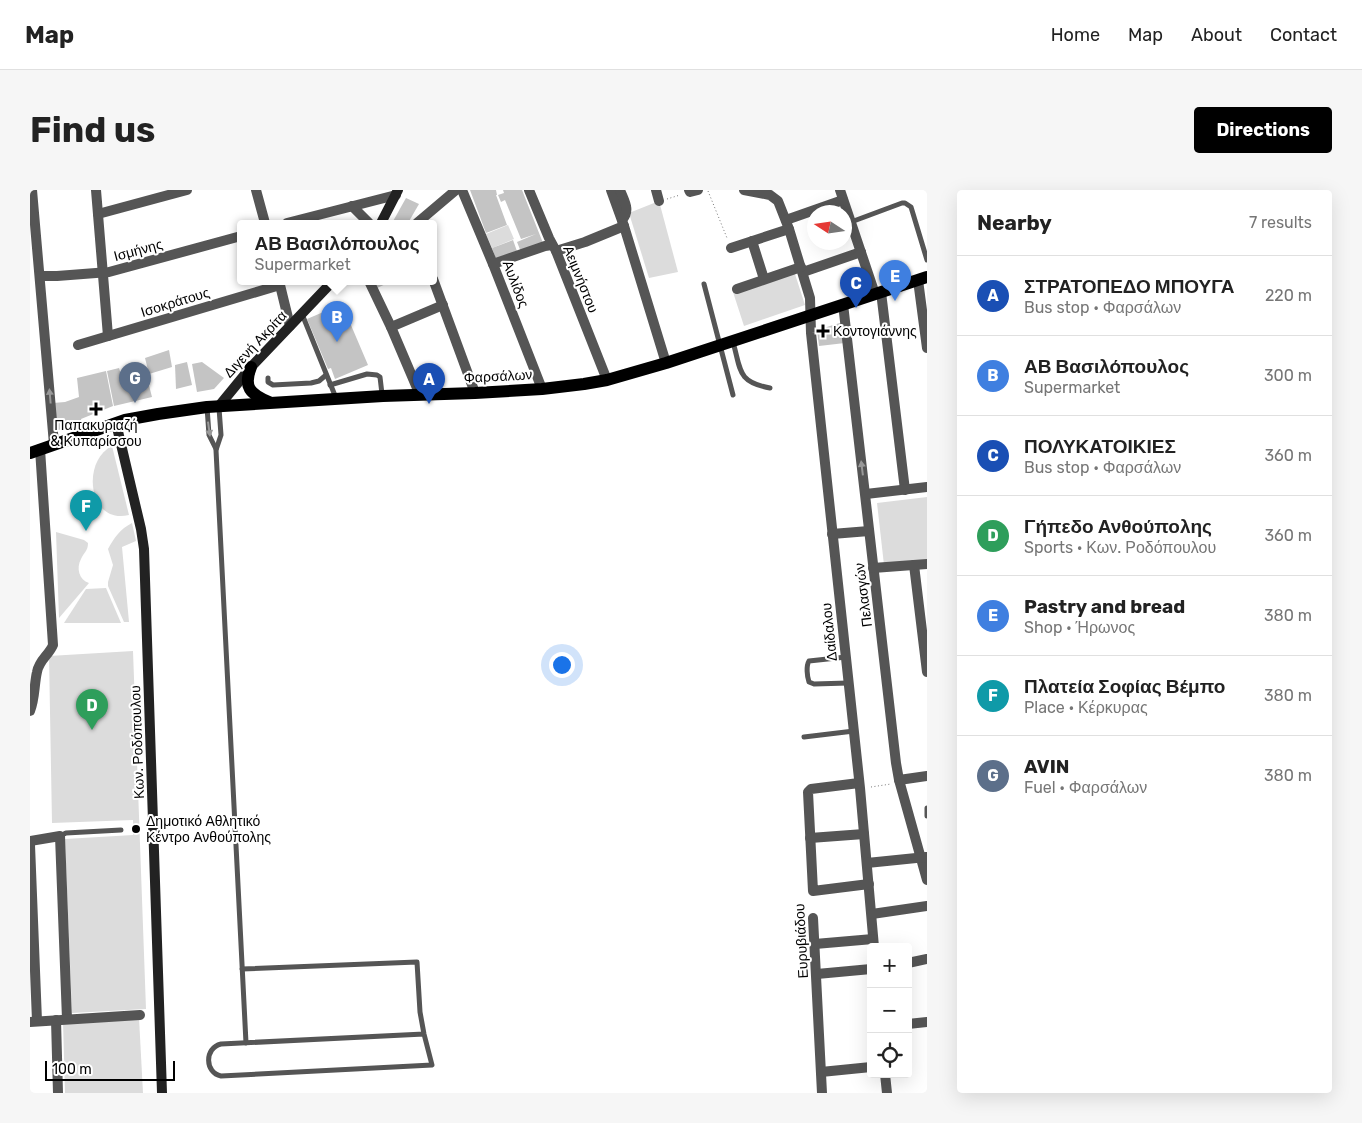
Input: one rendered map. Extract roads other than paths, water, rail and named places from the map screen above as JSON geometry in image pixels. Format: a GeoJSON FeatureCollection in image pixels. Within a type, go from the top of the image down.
{"type":"FeatureCollection","features":[{"type":"Feature","properties":{"kind":"main road","name":"Φαρσάλων"},"geometry":{"type":"LineString","coordinates":[[35,451],[116,422],[213,406],[336,398],[542,389],[607,380],[719,346],[923,278]]}},
{"type":"Feature","properties":{"kind":"main road"},"geometry":{"type":"LineString","coordinates":[[252,367],[247,381],[250,390],[271,403]]}},
{"type":"Feature","properties":{"kind":"street"},"geometry":{"type":"LineString","coordinates":[[32,190],[34,255],[40,276],[54,444]]}},
{"type":"Feature","properties":{"kind":"street"},"geometry":{"type":"LineString","coordinates":[[96,190],[108,336]]}},
{"type":"Feature","properties":{"kind":"street"},"geometry":{"type":"LineString","coordinates":[[98,214],[187,190]]}},
{"type":"Feature","properties":{"kind":"street"},"geometry":{"type":"LineString","coordinates":[[256,190],[264,220]]}},
{"type":"Feature","properties":{"kind":"street"},"geometry":{"type":"LineString","coordinates":[[421,220],[456,190]]}},
{"type":"Feature","properties":{"kind":"street","name":"Αυλίδος"},"geometry":{"type":"LineString","coordinates":[[462,190],[542,389]]}},
{"type":"Feature","properties":{"kind":"street","name":"Αειμνήστου"},"geometry":{"type":"LineString","coordinates":[[530,190],[607,380]]}},
{"type":"Feature","properties":{"kind":"street"},"geometry":{"type":"LineString","coordinates":[[611,190],[666,363]]}},
{"type":"Feature","properties":{"kind":"street"},"geometry":{"type":"LineString","coordinates":[[493,264],[584,242],[623,223],[627,207],[620,190]]}},
{"type":"Feature","properties":{"kind":"street"},"geometry":{"type":"LineString","coordinates":[[656,190],[659,201]]}},
{"type":"Feature","properties":{"kind":"street"},"geometry":{"type":"LineString","coordinates":[[744,190],[770,192]]}},
{"type":"Feature","properties":{"kind":"street"},"geometry":{"type":"LineString","coordinates":[[840,190],[845,205]]}},
{"type":"Feature","properties":{"kind":"street","name":"Δαίδαλου"},"geometry":{"type":"LineString","coordinates":[[770,192],[778,201],[788,225],[810,298],[810,315],[832,534],[872,914],[873,943]]}},
{"type":"Feature","properties":{"kind":"street"},"geometry":{"type":"LineString","coordinates":[[298,220],[393,193]]}},
{"type":"Feature","properties":{"kind":"street"},"geometry":{"type":"LineString","coordinates":[[382,220],[393,193]]}},
{"type":"Feature","properties":{"kind":"street"},"geometry":{"type":"LineString","coordinates":[[731,248],[752,242],[843,200]]}},
{"type":"Feature","properties":{"kind":"street"},"geometry":{"type":"LineString","coordinates":[[352,206],[366,220]]}},
{"type":"Feature","properties":{"kind":"street"},"geometry":{"type":"LineString","coordinates":[[852,225],[878,293],[905,490]]}},
{"type":"Feature","properties":{"kind":"street","name":"Ισμήνης"},"geometry":{"type":"LineString","coordinates":[[40,276],[102,273],[237,237]]}},
{"type":"Feature","properties":{"kind":"street"},"geometry":{"type":"LineString","coordinates":[[752,242],[764,279]]}},
{"type":"Feature","properties":{"kind":"street"},"geometry":{"type":"LineString","coordinates":[[737,289],[764,279],[861,252]]}},
{"type":"Feature","properties":{"kind":"street"},"geometry":{"type":"LineString","coordinates":[[923,278],[927,348]]}},
{"type":"Feature","properties":{"kind":"street","name":"Ισοκράτους"},"geometry":{"type":"LineString","coordinates":[[78,345],[273,285]]}},
{"type":"Feature","properties":{"kind":"street"},"geometry":{"type":"LineString","coordinates":[[280,285],[290,326]]}},
{"type":"Feature","properties":{"kind":"street","name":"Διγενή Ακρίτα"},"geometry":{"type":"LineString","coordinates":[[213,406],[329,285]]}},
{"type":"Feature","properties":{"kind":"street"},"geometry":{"type":"LineString","coordinates":[[371,285],[420,394]]}},
{"type":"Feature","properties":{"kind":"street"},"geometry":{"type":"LineString","coordinates":[[435,285],[475,393]]}},
{"type":"Feature","properties":{"kind":"street","name":"Πελασγών"},"geometry":{"type":"LineString","coordinates":[[843,304],[896,763],[899,781],[924,857],[927,880]]}},
{"type":"Feature","properties":{"kind":"street"},"geometry":{"type":"LineString","coordinates":[[391,327],[443,305]]}},
{"type":"Feature","properties":{"kind":"street","name":"Κων. Ροδόπουλου"},"geometry":{"type":"LineString","coordinates":[[116,422],[144,549],[162,1093]]}},
{"type":"Feature","properties":{"kind":"street"},"geometry":{"type":"LineString","coordinates":[[30,711],[38,667],[53,645],[35,451]]}},
{"type":"Feature","properties":{"kind":"street"},"geometry":{"type":"LineString","coordinates":[[866,494],[927,487]]}},
{"type":"Feature","properties":{"kind":"street"},"geometry":{"type":"LineString","coordinates":[[832,534],[869,531]]}},
{"type":"Feature","properties":{"kind":"street"},"geometry":{"type":"LineString","coordinates":[[873,568],[927,564]]}},
{"type":"Feature","properties":{"kind":"street"},"geometry":{"type":"LineString","coordinates":[[914,565],[927,672]]}},
{"type":"Feature","properties":{"kind":"street"},"geometry":{"type":"LineString","coordinates":[[899,781],[927,776]]}},
{"type":"Feature","properties":{"kind":"street","name":"Ευρυβιάδου"},"geometry":{"type":"LineString","coordinates":[[859,786],[810,789],[807,795],[813,891],[869,884]]}},
{"type":"Feature","properties":{"kind":"street"},"geometry":{"type":"LineString","coordinates":[[810,838],[864,834]]}},
{"type":"Feature","properties":{"kind":"street"},"geometry":{"type":"LineString","coordinates":[[30,840],[60,836],[67,1019]]}},
{"type":"Feature","properties":{"kind":"street"},"geometry":{"type":"LineString","coordinates":[[30,845],[34,1021],[140,1015]]}},
{"type":"Feature","properties":{"kind":"street"},"geometry":{"type":"LineString","coordinates":[[867,863],[924,857]]}},
{"type":"Feature","properties":{"kind":"street"},"geometry":{"type":"LineString","coordinates":[[872,914],[927,906]]}},
{"type":"Feature","properties":{"kind":"street","name":"Ευρυβιάδου"},"geometry":{"type":"LineString","coordinates":[[813,918],[822,1093]]}},
{"type":"Feature","properties":{"kind":"street"},"geometry":{"type":"LineString","coordinates":[[814,944],[867,943]]}},
{"type":"Feature","properties":{"kind":"street"},"geometry":{"type":"LineString","coordinates":[[912,962],[927,959]]}},
{"type":"Feature","properties":{"kind":"street"},"geometry":{"type":"LineString","coordinates":[[817,974],[867,969]]}},
{"type":"Feature","properties":{"kind":"street"},"geometry":{"type":"LineString","coordinates":[[56,1020],[58,1093]]}},
{"type":"Feature","properties":{"kind":"street"},"geometry":{"type":"LineString","coordinates":[[912,1024],[927,1022]]}},
{"type":"Feature","properties":{"kind":"street"},"geometry":{"type":"LineString","coordinates":[[821,1072],[867,1067]]}},
{"type":"Feature","properties":{"kind":"street"},"geometry":{"type":"LineString","coordinates":[[885,1078],[886,1093]]}},
{"type":"Feature","properties":{"kind":"lane"},"geometry":{"type":"LineString","coordinates":[[852,222],[905,203],[911,207],[927,260]]}},
{"type":"Feature","properties":{"kind":"lane"},"geometry":{"type":"LineString","coordinates":[[704,284],[733,395]]}},
{"type":"Feature","properties":{"kind":"lane"},"geometry":{"type":"LineString","coordinates":[[302,314],[336,398]]}},
{"type":"Feature","properties":{"kind":"lane"},"geometry":{"type":"LineString","coordinates":[[733,341],[744,377],[749,382],[770,388]]}},
{"type":"Feature","properties":{"kind":"lane"},"geometry":{"type":"LineString","coordinates":[[330,385],[367,374],[377,375],[381,380],[382,396]]}},
{"type":"Feature","properties":{"kind":"lane"},"geometry":{"type":"LineString","coordinates":[[268,378],[268,382],[273,385],[307,384],[316,382],[326,375]]}},
{"type":"Feature","properties":{"kind":"lane"},"geometry":{"type":"LineString","coordinates":[[213,406],[209,435],[216,450]]}},
{"type":"Feature","properties":{"kind":"lane"},"geometry":{"type":"LineString","coordinates":[[213,406],[221,435],[216,450],[246,1043]]}},
{"type":"Feature","properties":{"kind":"lane"},"geometry":{"type":"LineString","coordinates":[[846,657],[810,661],[807,665],[808,680],[814,684],[848,682]]}},
{"type":"Feature","properties":{"kind":"lane"},"geometry":{"type":"LineString","coordinates":[[804,737],[854,731]]}},
{"type":"Feature","properties":{"kind":"lane"},"geometry":{"type":"LineString","coordinates":[[927,808],[927,816]]}},
{"type":"Feature","properties":{"kind":"lane"},"geometry":{"type":"LineString","coordinates":[[60,836],[66,833],[121,830]]}},
{"type":"Feature","properties":{"kind":"lane"},"geometry":{"type":"LineString","coordinates":[[242,969],[418,962],[420,1012],[432,1065],[217,1075],[212,1072],[208,1060],[211,1049],[221,1044],[424,1034]]}},
{"type":"Feature","properties":{"kind":"place","name":"Pastry and bread"},"geometry":{"type":"Point","coordinates":[895,301]}},
{"type":"Feature","properties":{"kind":"place","name":"ΠΟΛΥΚΑΤΟΙΚΙΕΣ"},"geometry":{"type":"Point","coordinates":[856,308]}},
{"type":"Feature","properties":{"kind":"place","name":"Κοντογιάννης"},"geometry":{"type":"Point","coordinates":[823,331]}},
{"type":"Feature","properties":{"kind":"place","name":"ΑΒ Βασιλόπουλος"},"geometry":{"type":"Point","coordinates":[337,342]}},
{"type":"Feature","properties":{"kind":"place","name":"AVIN"},"geometry":{"type":"Point","coordinates":[135,403]}},
{"type":"Feature","properties":{"kind":"place","name":"ΣΤΡΑΤΟΠΕΔΟ ΜΠΟΥΓΑ"},"geometry":{"type":"Point","coordinates":[429,404]}},
{"type":"Feature","properties":{"kind":"place","name":"Παπακυριαζή & Κυπαρίσσου"},"geometry":{"type":"Point","coordinates":[96,409]}},
{"type":"Feature","properties":{"kind":"place","name":"Πλατεία Σοφίας Βέμπο"},"geometry":{"type":"Point","coordinates":[86,531]}},
{"type":"Feature","properties":{"kind":"place","name":"Γήπεδο Ανθούπολης"},"geometry":{"type":"Point","coordinates":[92,730]}},
{"type":"Feature","properties":{"kind":"place","name":"Δημοτικό Αθλητικό Κέντρο Ανθούπολης"},"geometry":{"type":"Point","coordinates":[136,829]}}]}
